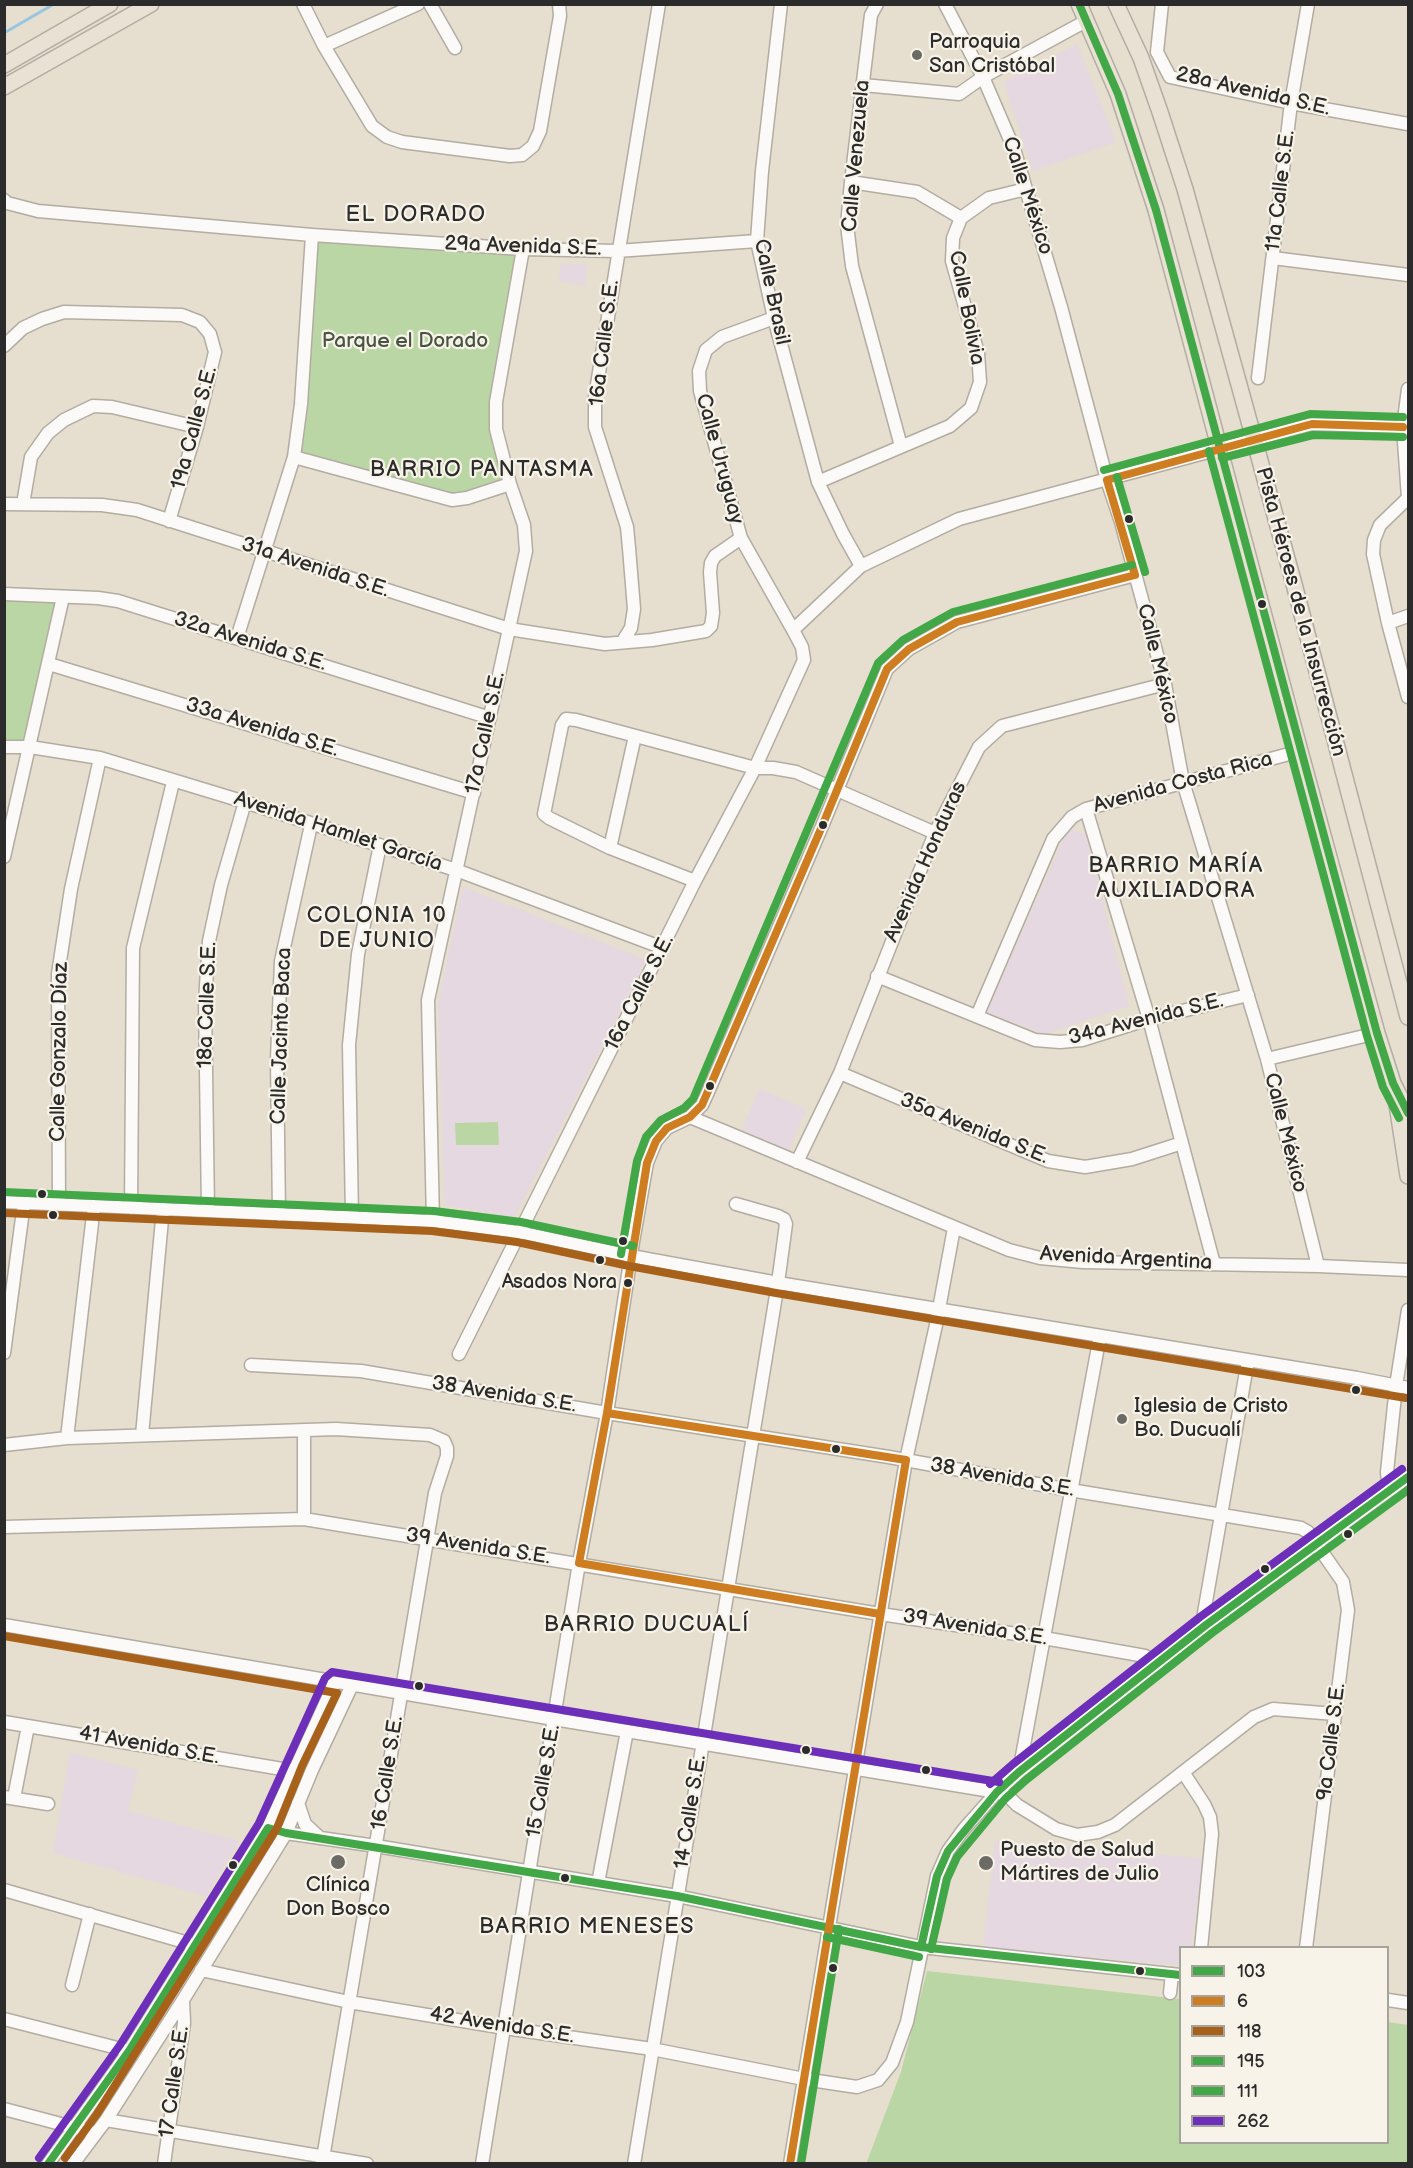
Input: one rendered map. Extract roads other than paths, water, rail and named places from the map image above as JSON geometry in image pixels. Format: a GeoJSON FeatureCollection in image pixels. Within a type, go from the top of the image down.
{"type":"FeatureCollection","features":[{"type":"Feature","properties":{"kind":"main road"},"geometry":{"type":"LineString","coordinates":[[4,65],[111,4]]}},
{"type":"Feature","properties":{"kind":"main road"},"geometry":{"type":"LineString","coordinates":[[4,87],[151,4]]}},
{"type":"Feature","properties":{"kind":"main road","name":"Pista Héroes de la Insurrección"},"geometry":{"type":"LineString","coordinates":[[1079,4],[1118,94],[1156,210],[1377,1033],[1394,1083],[1408,1113]]}},
{"type":"Feature","properties":{"kind":"main road","name":"Pista Héroes de la Insurrección"},"geometry":{"type":"LineString","coordinates":[[1116,4],[1141,58],[1185,189],[1297,595],[1408,1017]]}},
{"type":"Feature","properties":{"kind":"main road"},"geometry":{"type":"LineString","coordinates":[[1394,1083],[1408,1176]]}},
{"type":"Feature","properties":{"kind":"street"},"geometry":{"type":"LineString","coordinates":[[303,4],[324,46],[372,126],[387,137],[402,142],[510,156],[522,155],[533,146],[540,130],[560,16],[559,4]]}},
{"type":"Feature","properties":{"kind":"street"},"geometry":{"type":"LineString","coordinates":[[324,46],[418,4]]}},
{"type":"Feature","properties":{"kind":"street"},"geometry":{"type":"LineString","coordinates":[[430,4],[455,48]]}},
{"type":"Feature","properties":{"kind":"street","name":"16a Calle S.E."},"geometry":{"type":"LineString","coordinates":[[623,641],[631,628],[634,609],[627,527],[595,427],[595,397],[659,4]]}},
{"type":"Feature","properties":{"kind":"street","name":"Calle Brasil"},"geometry":{"type":"LineString","coordinates":[[781,4],[762,171],[757,241],[774,318],[818,482],[861,566]]}},
{"type":"Feature","properties":{"kind":"street","name":"Calle Venezuela"},"geometry":{"type":"LineString","coordinates":[[877,4],[871,15],[850,182],[848,225],[852,266],[901,446]]}},
{"type":"Feature","properties":{"kind":"street","name":"Calle México"},"geometry":{"type":"LineString","coordinates":[[945,4],[983,77],[1014,149],[1026,189],[1165,684],[1182,782],[1267,1059],[1317,1266]]}},
{"type":"Feature","properties":{"kind":"street","name":"28a Avenida S.E."},"geometry":{"type":"LineString","coordinates":[[1162,4],[1157,52],[1170,77],[1292,103],[1408,124]]}},
{"type":"Feature","properties":{"kind":"street","name":"11a Calle S.E."},"geometry":{"type":"LineString","coordinates":[[1258,378],[1292,103],[1308,4]]}},
{"type":"Feature","properties":{"kind":"street"},"geometry":{"type":"LineString","coordinates":[[862,85],[959,94],[983,77],[1086,21]]}},
{"type":"Feature","properties":{"kind":"street"},"geometry":{"type":"LineString","coordinates":[[850,182],[917,192],[961,218]]}},
{"type":"Feature","properties":{"kind":"street","name":"Calle Bolivia"},"geometry":{"type":"LineString","coordinates":[[818,482],[950,426],[971,408],[980,382],[978,353],[952,261],[953,238],[961,218],[989,198],[1026,189]]}},
{"type":"Feature","properties":{"kind":"street","name":"29a Avenida S.E."},"geometry":{"type":"LineString","coordinates":[[5,203],[38,211],[312,235],[523,249],[617,251],[757,241]]}},
{"type":"Feature","properties":{"kind":"street"},"geometry":{"type":"LineString","coordinates":[[237,638],[294,458],[301,404],[312,235]]}},
{"type":"Feature","properties":{"kind":"street","name":"17a Calle S.E."},"geometry":{"type":"LineString","coordinates":[[433,1221],[428,1000],[526,551],[524,525],[510,484],[496,429],[496,402],[523,249]]}},
{"type":"Feature","properties":{"kind":"street"},"geometry":{"type":"LineString","coordinates":[[1273,258],[1408,274]]}},
{"type":"Feature","properties":{"kind":"street","name":"19a Calle S.E."},"geometry":{"type":"LineString","coordinates":[[4,346],[23,328],[64,312],[182,315],[200,322],[210,334],[215,351],[197,427],[170,521]]}},
{"type":"Feature","properties":{"kind":"street","name":"Calle Uruguay"},"geometry":{"type":"LineString","coordinates":[[774,318],[722,337],[706,350],[699,371],[700,391],[741,538],[793,630]]}},
{"type":"Feature","properties":{"kind":"street"},"geometry":{"type":"LineString","coordinates":[[1408,389],[1403,427],[1408,498],[1380,525],[1374,540],[1373,554],[1408,697]]}},
{"type":"Feature","properties":{"kind":"street"},"geometry":{"type":"LineString","coordinates":[[23,504],[31,457],[42,441],[64,420],[93,406],[112,407],[197,427]]}},
{"type":"Feature","properties":{"kind":"street"},"geometry":{"type":"LineString","coordinates":[[793,630],[861,566],[959,519],[1312,424],[1403,427]]}},
{"type":"Feature","properties":{"kind":"street"},"geometry":{"type":"LineString","coordinates":[[294,458],[452,500],[467,498],[510,484]]}},
{"type":"Feature","properties":{"kind":"street","name":"31a Avenida S.E."},"geometry":{"type":"LineString","coordinates":[[4,504],[102,506],[137,510],[508,629],[585,643],[605,644],[652,640],[706,631],[711,626],[713,613],[711,563],[715,556],[741,538]]}},
{"type":"Feature","properties":{"kind":"street"},"geometry":{"type":"LineString","coordinates":[[690,1117],[702,1105],[711,1086],[824,824],[887,669],[909,649],[957,622],[1135,575]]}},
{"type":"Feature","properties":{"kind":"street","name":"32a Avenida S.E."},"geometry":{"type":"LineString","coordinates":[[4,594],[118,601],[490,718]]}},
{"type":"Feature","properties":{"kind":"street"},"geometry":{"type":"LineString","coordinates":[[4,857],[63,597]]}},
{"type":"Feature","properties":{"kind":"street"},"geometry":{"type":"LineString","coordinates":[[1388,622],[1408,616]]}},
{"type":"Feature","properties":{"kind":"street","name":"16a Calle S.E."},"geometry":{"type":"LineString","coordinates":[[459,1354],[695,881],[755,768],[804,660],[802,647],[793,630]]}},
{"type":"Feature","properties":{"kind":"street","name":"33a Avenida S.E."},"geometry":{"type":"LineString","coordinates":[[49,664],[474,793]]}},
{"type":"Feature","properties":{"kind":"street","name":"Avenida Honduras"},"geometry":{"type":"LineString","coordinates":[[797,1162],[840,1073],[935,833],[979,747],[1002,726],[1165,684]]}},
{"type":"Feature","properties":{"kind":"street"},"geometry":{"type":"LineString","coordinates":[[695,881],[610,848],[544,814],[562,725],[566,719],[755,768],[796,772],[935,833]]}},
{"type":"Feature","properties":{"kind":"street"},"geometry":{"type":"LineString","coordinates":[[610,848],[635,736]]}},
{"type":"Feature","properties":{"kind":"street","name":"Avenida Hamlet García"},"geometry":{"type":"LineString","coordinates":[[4,747],[30,747],[100,758],[245,802],[456,870],[663,948]]}},
{"type":"Feature","properties":{"kind":"street","name":"Avenida Costa Rica"},"geometry":{"type":"LineString","coordinates":[[978,1016],[1053,839],[1072,818],[1086,809],[1300,751]]}},
{"type":"Feature","properties":{"kind":"street","name":"Calle Gonzalo Díaz"},"geometry":{"type":"LineString","coordinates":[[59,1205],[58,974],[71,889],[100,758]]}},
{"type":"Feature","properties":{"kind":"street"},"geometry":{"type":"LineString","coordinates":[[131,1208],[133,948],[173,782]]}},
{"type":"Feature","properties":{"kind":"street","name":"18a Calle S.E."},"geometry":{"type":"LineString","coordinates":[[208,1211],[205,1001],[209,941],[221,885],[245,802]]}},
{"type":"Feature","properties":{"kind":"street"},"geometry":{"type":"LineString","coordinates":[[1086,809],[1149,1019],[1214,1264]]}},
{"type":"Feature","properties":{"kind":"street","name":"Calle Jacinto Baca"},"geometry":{"type":"LineString","coordinates":[[279,1215],[277,1059],[281,961],[311,825]]}},
{"type":"Feature","properties":{"kind":"street"},"geometry":{"type":"LineString","coordinates":[[352,1217],[349,1045],[358,954],[381,845]]}},
{"type":"Feature","properties":{"kind":"street","name":"34a Avenida S.E."},"geometry":{"type":"LineString","coordinates":[[878,976],[1035,1040],[1060,1042],[1082,1040],[1149,1019],[1248,995]]}},
{"type":"Feature","properties":{"kind":"street"},"geometry":{"type":"LineString","coordinates":[[1267,1059],[1377,1033]]}},
{"type":"Feature","properties":{"kind":"street","name":"35a Avenida S.E."},"geometry":{"type":"LineString","coordinates":[[840,1073],[1048,1161],[1085,1167],[1132,1159],[1182,1143]]}},
{"type":"Feature","properties":{"kind":"street","name":"Avenida Argentina"},"geometry":{"type":"LineString","coordinates":[[690,1117],[954,1228],[1009,1250],[1040,1258],[1083,1262],[1408,1270]]}},
{"type":"Feature","properties":{"kind":"street","name":"15 Calle S.E."},"geometry":{"type":"LineString","coordinates":[[482,2163],[528,1872],[579,1563],[607,1413],[647,1163],[656,1141],[667,1128],[690,1117]]}},
{"type":"Feature","properties":{"kind":"street"},"geometry":{"type":"LineString","coordinates":[[4,1202],[433,1221],[519,1232],[778,1284],[1100,1335],[1402,1387]]}},
{"type":"Feature","properties":{"kind":"street"},"geometry":{"type":"LineString","coordinates":[[4,1353],[24,1203]]}},
{"type":"Feature","properties":{"kind":"street","name":"14 Calle S.E."},"geometry":{"type":"LineString","coordinates":[[634,2163],[786,1224],[784,1219],[736,1204]]}},
{"type":"Feature","properties":{"kind":"street"},"geometry":{"type":"LineString","coordinates":[[67,1438],[94,1206]]}},
{"type":"Feature","properties":{"kind":"street"},"geometry":{"type":"LineString","coordinates":[[142,1435],[163,1209]]}},
{"type":"Feature","properties":{"kind":"street"},"geometry":{"type":"LineString","coordinates":[[790,2163],[906,1460],[954,1228]]}},
{"type":"Feature","properties":{"kind":"street"},"geometry":{"type":"LineString","coordinates":[[1393,1488],[1388,1481],[1387,1472],[1402,1387],[1408,1310]]}},
{"type":"Feature","properties":{"kind":"street"},"geometry":{"type":"LineString","coordinates":[[1019,1772],[1100,1335]]}},
{"type":"Feature","properties":{"kind":"street"},"geometry":{"type":"LineString","coordinates":[[1206,1625],[1204,1613],[1248,1360]]}},
{"type":"Feature","properties":{"kind":"street","name":"38 Avenida S.E."},"geometry":{"type":"LineString","coordinates":[[252,1365],[361,1371],[607,1413],[906,1460],[1301,1528],[1308,1532],[1317,1544]]}},
{"type":"Feature","properties":{"kind":"street","name":"16 Calle S.E."},"geometry":{"type":"LineString","coordinates":[[304,1431],[336,1429],[430,1435],[444,1442],[447,1448],[447,1456],[435,1493],[323,2160]]}},
{"type":"Feature","properties":{"kind":"street"},"geometry":{"type":"LineString","coordinates":[[4,1445],[67,1438],[304,1431],[304,1519]]}},
{"type":"Feature","properties":{"kind":"street","name":"42 Avenida S.E."},"geometry":{"type":"LineString","coordinates":[[201,1970],[350,2002],[505,2028],[652,2049],[804,2079],[857,2087],[878,2080],[892,2063],[907,2022],[937,1876],[948,1851],[997,1792],[1019,1772],[1206,1625],[1408,1477]]}},
{"type":"Feature","properties":{"kind":"street","name":"39 Avenida S.E."},"geometry":{"type":"LineString","coordinates":[[4,1527],[304,1519],[880,1614],[1044,1638],[1146,1656],[1157,1665]]}},
{"type":"Feature","properties":{"kind":"street","name":"9a Calle S.E."},"geometry":{"type":"LineString","coordinates":[[1306,1946],[1348,1610],[1343,1582],[1317,1544]]}},
{"type":"Feature","properties":{"kind":"street"},"geometry":{"type":"LineString","coordinates":[[4,1625],[997,1792],[1008,1796],[1017,1805],[1056,1829],[1077,1835],[1098,1832],[1115,1826],[1254,1717],[1273,1709],[1335,1714]]}},
{"type":"Feature","properties":{"kind":"street"},"geometry":{"type":"LineString","coordinates":[[48,2163],[129,2051],[268,1828],[334,1682]]}},
{"type":"Feature","properties":{"kind":"street"},"geometry":{"type":"LineString","coordinates":[[73,2163],[106,2120],[214,1952],[286,1833],[352,1685]]}},
{"type":"Feature","properties":{"kind":"street","name":"41 Avenida S.E."},"geometry":{"type":"LineString","coordinates":[[4,1722],[294,1770]]}},
{"type":"Feature","properties":{"kind":"street"},"geometry":{"type":"LineString","coordinates":[[28,1726],[9,1797],[48,1804]]}},
{"type":"Feature","properties":{"kind":"street"},"geometry":{"type":"LineString","coordinates":[[598,1883],[627,1731]]}},
{"type":"Feature","properties":{"kind":"street"},"geometry":{"type":"LineString","coordinates":[[1183,1772],[1204,1804],[1210,1817],[1212,1833],[1201,1946]]}},
{"type":"Feature","properties":{"kind":"street"},"geometry":{"type":"LineString","coordinates":[[298,1803],[305,1824],[321,1838]]}},
{"type":"Feature","properties":{"kind":"street"},"geometry":{"type":"LineString","coordinates":[[268,1828],[286,1833],[678,1896],[921,1947],[1176,1975],[1170,1993]]}},
{"type":"Feature","properties":{"kind":"street"},"geometry":{"type":"LineString","coordinates":[[4,1890],[195,1945]]}},
{"type":"Feature","properties":{"kind":"street"},"geometry":{"type":"LineString","coordinates":[[72,1985],[90,1914]]}},
{"type":"Feature","properties":{"kind":"street"},"geometry":{"type":"LineString","coordinates":[[214,1952],[221,1967],[234,1977]]}},
{"type":"Feature","properties":{"kind":"street","name":"17 Calle S.E."},"geometry":{"type":"LineString","coordinates":[[164,2163],[184,2023],[183,2000]]}},
{"type":"Feature","properties":{"kind":"street"},"geometry":{"type":"LineString","coordinates":[[1389,2000],[1408,2002]]}},
{"type":"Feature","properties":{"kind":"street"},"geometry":{"type":"LineString","coordinates":[[4,2019],[129,2051]]}},
{"type":"Feature","properties":{"kind":"street"},"geometry":{"type":"LineString","coordinates":[[4,2109],[95,2133]]}},
{"type":"Feature","properties":{"kind":"street"},"geometry":{"type":"LineString","coordinates":[[106,2120],[323,2160],[367,2163]]}},
{"type":"Feature","properties":{"kind":"waterway"},"geometry":{"type":"LineString","coordinates":[[4,33],[54,4]]}},
{"type":"Feature","properties":{"kind":"place","name":"Parroquia San Cristóbal"},"geometry":{"type":"Point","coordinates":[917,55]}},
{"type":"Feature","properties":{"kind":"place","name":"Asados Nora"},"geometry":{"type":"Point","coordinates":[628,1283]}},
{"type":"Feature","properties":{"kind":"place","name":"Iglesia de Cristo Bo. Ducualí"},"geometry":{"type":"Point","coordinates":[1122,1419]}},
{"type":"Feature","properties":{"kind":"place","name":"Clínica Don Bosco"},"geometry":{"type":"Point","coordinates":[338,1862]}},
{"type":"Feature","properties":{"kind":"place","name":"Puesto de Salud Mártires de Julio"},"geometry":{"type":"Point","coordinates":[986,1863]}},
{"type":"Feature","properties":{"kind":"district","name":"EL DORADO"},"geometry":{"type":"Point","coordinates":[416,215]}},
{"type":"Feature","properties":{"kind":"district","name":"BARRIO PANTASMA"},"geometry":{"type":"Point","coordinates":[482,470]}},
{"type":"Feature","properties":{"kind":"district","name":"BARRIO MARÍA AUXILIADORA"},"geometry":{"type":"Point","coordinates":[1176,878]}},
{"type":"Feature","properties":{"kind":"district","name":"COLONIA 10 DE JUNIO"},"geometry":{"type":"Point","coordinates":[377,928]}},
{"type":"Feature","properties":{"kind":"district","name":"BARRIO DUCUALÍ"},"geometry":{"type":"Point","coordinates":[647,1625]}},
{"type":"Feature","properties":{"kind":"district","name":"BARRIO MENESES"},"geometry":{"type":"Point","coordinates":[587,1927]}},
{"type":"Feature","properties":{"kind":"park label","name":"Parque el Dorado"},"geometry":{"type":"Point","coordinates":[405,342]}}]}
